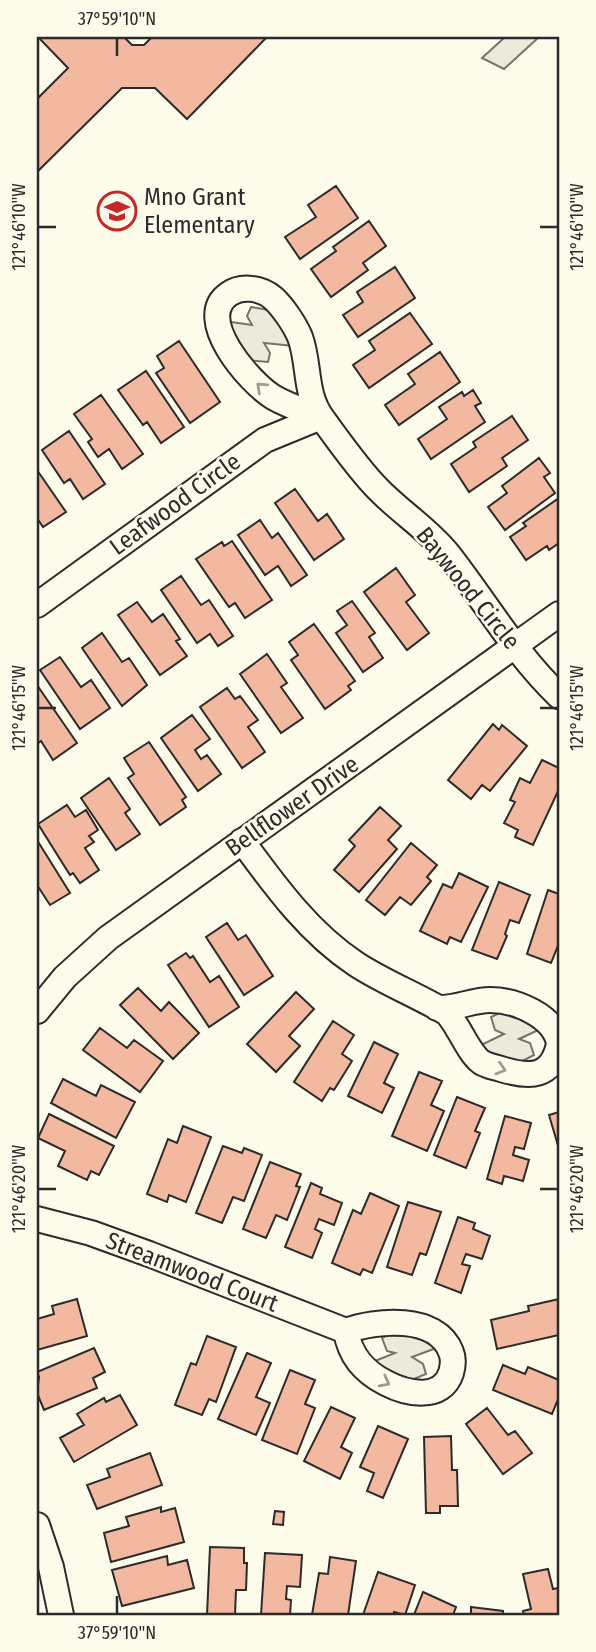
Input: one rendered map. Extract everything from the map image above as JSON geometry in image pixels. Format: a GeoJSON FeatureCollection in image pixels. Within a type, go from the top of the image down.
{"type":"FeatureCollection","features":[{"type":"Feature","properties":{"kind":"street","name":"Baywood Circle"},"geometry":{"type":"LineString","coordinates":[[321,417],[271,396],[250,376],[217,327],[222,300],[229,293],[248,288],[274,299],[301,340],[307,383],[321,417],[376,487],[447,553],[516,646],[559,696]]}},
{"type":"Feature","properties":{"kind":"street","name":"Leafwood Circle"},"geometry":{"type":"LineString","coordinates":[[37,605],[258,445],[321,417]]}},
{"type":"Feature","properties":{"kind":"street","name":"Bellflower Drive"},"geometry":{"type":"LineString","coordinates":[[37,1011],[44,984],[84,958],[108,938],[559,614]]}},
{"type":"Feature","properties":{"kind":"street"},"geometry":{"type":"LineString","coordinates":[[242,841],[297,911],[334,948],[377,977],[437,1007],[454,1021],[481,1062],[518,1074],[539,1073],[552,1063],[559,1043],[554,1026],[528,1010],[499,1000],[480,1001],[449,1009],[437,1007]]}},
{"type":"Feature","properties":{"kind":"street","name":"Streamwood Court"},"geometry":{"type":"LineString","coordinates":[[37,1219],[90,1233],[149,1254],[345,1331]]}},
{"type":"Feature","properties":{"kind":"street"},"geometry":{"type":"LineString","coordinates":[[37,1525],[51,1567],[61,1615]]}},
{"type":"Feature","properties":{"kind":"shaded area"},"geometry":{"type":"Polygon","coordinates":[[[505,37],[539,37],[504,69],[482,58],[505,37]]]}},
{"type":"Feature","properties":{"kind":"shaded area"},"geometry":{"type":"Polygon","coordinates":[[[251,307],[269,310],[294,346],[264,343],[270,353],[268,362],[245,360],[224,321],[252,325],[247,316],[251,307]]]}},
{"type":"Feature","properties":{"kind":"shaded area"},"geometry":{"type":"Polygon","coordinates":[[[508,1009],[547,1026],[519,1039],[530,1043],[534,1055],[515,1065],[477,1047],[504,1034],[495,1030],[491,1017],[508,1009]]]}},
{"type":"Feature","properties":{"kind":"shaded area"},"geometry":{"type":"Polygon","coordinates":[[[404,1328],[439,1347],[412,1357],[423,1364],[426,1374],[402,1384],[370,1363],[395,1353],[387,1351],[382,1338],[404,1328]]]}},
{"type":"Feature","properties":{"kind":"building"},"geometry":{"type":"Polygon","coordinates":[[[38,37],[124,37],[132,45],[144,45],[152,37],[267,37],[187,119],[155,88],[122,88],[37,172],[37,99],[68,68],[38,37]]]}},
{"type":"Feature","properties":{"kind":"building"},"geometry":{"type":"Polygon","coordinates":[[[336,186],[358,218],[300,259],[285,237],[316,217],[308,205],[336,186]]]}},
{"type":"Feature","properties":{"kind":"building"},"geometry":{"type":"Polygon","coordinates":[[[369,221],[386,246],[363,263],[368,270],[331,297],[311,269],[336,251],[333,247],[369,221]]]}},
{"type":"Feature","properties":{"kind":"building"},"geometry":{"type":"Polygon","coordinates":[[[395,267],[415,298],[358,337],[343,315],[363,302],[357,292],[395,267]]]}},
{"type":"Feature","properties":{"kind":"building"},"geometry":{"type":"Polygon","coordinates":[[[410,313],[432,344],[369,388],[353,365],[375,350],[369,341],[410,313]]]}},
{"type":"Feature","properties":{"kind":"building"},"geometry":{"type":"Polygon","coordinates":[[[179,341],[220,402],[190,423],[156,373],[164,368],[157,356],[179,341]]]}},
{"type":"Feature","properties":{"kind":"building"},"geometry":{"type":"Polygon","coordinates":[[[440,352],[460,382],[399,425],[385,405],[415,384],[408,374],[440,352]]]}},
{"type":"Feature","properties":{"kind":"building"},"geometry":{"type":"Polygon","coordinates":[[[146,371],[184,427],[161,443],[147,422],[143,425],[118,390],[146,371]]]}},
{"type":"Feature","properties":{"kind":"building"},"geometry":{"type":"Polygon","coordinates":[[[473,390],[481,403],[475,406],[485,422],[431,459],[418,439],[447,419],[439,407],[462,392],[464,396],[473,390]]]}},
{"type":"Feature","properties":{"kind":"building"},"geometry":{"type":"Polygon","coordinates":[[[101,395],[143,454],[122,469],[109,449],[98,457],[88,442],[92,439],[74,414],[101,395]]]}},
{"type":"Feature","properties":{"kind":"building"},"geometry":{"type":"Polygon","coordinates":[[[512,416],[528,440],[502,458],[507,466],[469,492],[451,464],[476,447],[473,442],[512,416]]]}},
{"type":"Feature","properties":{"kind":"building"},"geometry":{"type":"Polygon","coordinates":[[[69,431],[105,484],[83,499],[70,479],[64,483],[42,450],[69,431]]]}},
{"type":"Feature","properties":{"kind":"building"},"geometry":{"type":"Polygon","coordinates":[[[539,458],[550,473],[544,477],[555,493],[505,530],[488,507],[507,493],[502,486],[539,458]]]}},
{"type":"Feature","properties":{"kind":"building"},"geometry":{"type":"Polygon","coordinates":[[[37,470],[66,512],[43,527],[37,518],[37,470]]]}},
{"type":"Feature","properties":{"kind":"building"},"geometry":{"type":"Polygon","coordinates":[[[295,489],[318,521],[327,514],[344,539],[314,560],[275,503],[295,489]]]}},
{"type":"Feature","properties":{"kind":"building"},"geometry":{"type":"Polygon","coordinates":[[[559,498],[559,543],[549,550],[547,546],[526,560],[510,537],[526,526],[523,523],[559,498]]]}},
{"type":"Feature","properties":{"kind":"building"},"geometry":{"type":"Polygon","coordinates":[[[260,520],[272,538],[278,533],[307,575],[291,586],[278,566],[265,575],[238,535],[260,520]]]}},
{"type":"Feature","properties":{"kind":"building"},"geometry":{"type":"Polygon","coordinates":[[[232,541],[272,600],[245,618],[235,603],[229,607],[196,559],[222,542],[224,546],[232,541]]]}},
{"type":"Feature","properties":{"kind":"building"},"geometry":{"type":"Polygon","coordinates":[[[396,568],[415,595],[406,602],[429,633],[407,650],[364,592],[396,568]]]}},
{"type":"Feature","properties":{"kind":"building"},"geometry":{"type":"Polygon","coordinates":[[[181,576],[201,605],[209,600],[233,636],[218,646],[210,634],[197,643],[161,590],[181,576]]]}},
{"type":"Feature","properties":{"kind":"building"},"geometry":{"type":"Polygon","coordinates":[[[352,601],[375,633],[369,637],[383,658],[363,672],[336,633],[347,625],[337,611],[352,601]]]}},
{"type":"Feature","properties":{"kind":"building"},"geometry":{"type":"Polygon","coordinates":[[[137,602],[152,622],[163,614],[180,639],[176,641],[187,656],[160,675],[118,615],[137,602]]]}},
{"type":"Feature","properties":{"kind":"building"},"geometry":{"type":"Polygon","coordinates":[[[314,624],[355,681],[348,686],[351,690],[325,709],[291,660],[298,655],[289,642],[314,624]]]}},
{"type":"Feature","properties":{"kind":"building"},"geometry":{"type":"Polygon","coordinates":[[[102,633],[122,662],[129,658],[147,685],[122,706],[82,648],[102,633]]]}},
{"type":"Feature","properties":{"kind":"building"},"geometry":{"type":"Polygon","coordinates":[[[267,654],[287,683],[281,687],[303,718],[281,733],[240,674],[267,654]]]}},
{"type":"Feature","properties":{"kind":"building"},"geometry":{"type":"Polygon","coordinates":[[[60,657],[81,687],[91,680],[110,708],[80,729],[40,670],[60,657]]]}},
{"type":"Feature","properties":{"kind":"building"},"geometry":{"type":"Polygon","coordinates":[[[37,685],[77,743],[53,760],[41,741],[37,744],[37,685]]]}},
{"type":"Feature","properties":{"kind":"building"},"geometry":{"type":"Polygon","coordinates":[[[227,688],[235,699],[240,696],[258,720],[248,727],[265,752],[242,768],[200,707],[227,688]]]}},
{"type":"Feature","properties":{"kind":"building"},"geometry":{"type":"Polygon","coordinates":[[[192,715],[210,739],[195,750],[201,759],[207,755],[221,774],[198,791],[161,738],[192,715]]]}},
{"type":"Feature","properties":{"kind":"building"},"geometry":{"type":"Polygon","coordinates":[[[493,724],[499,730],[502,725],[527,746],[490,791],[482,785],[471,799],[448,780],[493,724]]]}},
{"type":"Feature","properties":{"kind":"building"},"geometry":{"type":"Polygon","coordinates":[[[149,742],[186,797],[182,800],[186,807],[160,825],[128,778],[134,774],[124,758],[149,742]]]}},
{"type":"Feature","properties":{"kind":"building"},"geometry":{"type":"Polygon","coordinates":[[[542,760],[559,768],[559,789],[533,845],[515,837],[518,830],[504,823],[515,802],[510,800],[520,778],[530,783],[542,760]]]}},
{"type":"Feature","properties":{"kind":"building"},"geometry":{"type":"Polygon","coordinates":[[[109,778],[130,809],[125,813],[140,834],[116,850],[81,798],[109,778]]]}},
{"type":"Feature","properties":{"kind":"building"},"geometry":{"type":"Polygon","coordinates":[[[67,805],[75,817],[86,810],[98,830],[89,836],[94,842],[85,848],[99,870],[80,883],[73,873],[70,875],[38,824],[67,805]]]}},
{"type":"Feature","properties":{"kind":"building"},"geometry":{"type":"Polygon","coordinates":[[[380,807],[401,826],[388,840],[397,849],[359,892],[334,870],[355,846],[349,840],[380,807]]]}},
{"type":"Feature","properties":{"kind":"building"},"geometry":{"type":"Polygon","coordinates":[[[37,840],[70,893],[50,905],[37,885],[37,840]]]}},
{"type":"Feature","properties":{"kind":"building"},"geometry":{"type":"Polygon","coordinates":[[[411,843],[437,865],[427,877],[431,881],[411,905],[400,897],[385,915],[366,900],[411,843]]]}},
{"type":"Feature","properties":{"kind":"building"},"geometry":{"type":"Polygon","coordinates":[[[459,873],[488,887],[461,942],[450,937],[447,944],[420,931],[443,884],[452,888],[459,873]]]}},
{"type":"Feature","properties":{"kind":"building"},"geometry":{"type":"Polygon","coordinates":[[[499,882],[530,895],[519,923],[510,920],[505,934],[507,936],[497,959],[472,950],[499,882]]]}},
{"type":"Feature","properties":{"kind":"building"},"geometry":{"type":"Polygon","coordinates":[[[548,890],[559,894],[559,943],[551,963],[527,954],[548,890]]]}},
{"type":"Feature","properties":{"kind":"building"},"geometry":{"type":"Polygon","coordinates":[[[227,923],[238,940],[246,935],[273,976],[244,995],[206,937],[227,923]]]}},
{"type":"Feature","properties":{"kind":"building"},"geometry":{"type":"Polygon","coordinates":[[[186,953],[190,958],[193,956],[210,982],[219,976],[239,1007],[209,1027],[168,965],[186,953]]]}},
{"type":"Feature","properties":{"kind":"building"},"geometry":{"type":"Polygon","coordinates":[[[138,988],[161,1011],[169,1002],[199,1033],[173,1059],[120,1005],[138,988]]]}},
{"type":"Feature","properties":{"kind":"building"},"geometry":{"type":"Polygon","coordinates":[[[296,992],[314,1009],[289,1036],[300,1046],[276,1072],[247,1044],[296,992]]]}},
{"type":"Feature","properties":{"kind":"building"},"geometry":{"type":"Polygon","coordinates":[[[333,1021],[354,1035],[342,1054],[352,1061],[334,1090],[330,1088],[322,1101],[294,1082],[333,1021]]]}},
{"type":"Feature","properties":{"kind":"building"},"geometry":{"type":"Polygon","coordinates":[[[100,1028],[127,1048],[134,1040],[163,1061],[140,1092],[83,1050],[100,1028]]]}},
{"type":"Feature","properties":{"kind":"building"},"geometry":{"type":"Polygon","coordinates":[[[374,1042],[398,1054],[384,1083],[394,1088],[382,1113],[348,1096],[374,1042]]]}},
{"type":"Feature","properties":{"kind":"building"},"geometry":{"type":"Polygon","coordinates":[[[419,1072],[442,1081],[431,1105],[444,1111],[427,1151],[392,1136],[419,1072]]]}},
{"type":"Feature","properties":{"kind":"building"},"geometry":{"type":"Polygon","coordinates":[[[63,1079],[96,1096],[101,1085],[135,1102],[116,1138],[51,1103],[63,1079]]]}},
{"type":"Feature","properties":{"kind":"building"},"geometry":{"type":"Polygon","coordinates":[[[457,1097],[485,1108],[475,1131],[480,1133],[466,1168],[434,1155],[457,1097]]]}},
{"type":"Feature","properties":{"kind":"building"},"geometry":{"type":"Polygon","coordinates":[[[559,1112],[559,1149],[549,1115],[559,1112]]]}},
{"type":"Feature","properties":{"kind":"building"},"geometry":{"type":"Polygon","coordinates":[[[49,1114],[114,1146],[99,1175],[91,1171],[87,1180],[58,1166],[65,1151],[38,1138],[49,1114]]]}},
{"type":"Feature","properties":{"kind":"building"},"geometry":{"type":"Polygon","coordinates":[[[505,1116],[531,1123],[524,1149],[515,1147],[513,1155],[529,1160],[523,1181],[504,1176],[502,1184],[487,1179],[505,1116]]]}},
{"type":"Feature","properties":{"kind":"building"},"geometry":{"type":"Polygon","coordinates":[[[183,1126],[211,1137],[186,1202],[169,1195],[167,1202],[147,1194],[168,1139],[177,1143],[183,1126]]]}},
{"type":"Feature","properties":{"kind":"building"},"geometry":{"type":"Polygon","coordinates":[[[223,1146],[242,1153],[244,1148],[262,1155],[244,1201],[233,1197],[222,1223],[196,1213],[223,1146]]]}},
{"type":"Feature","properties":{"kind":"building"},"geometry":{"type":"Polygon","coordinates":[[[270,1162],[301,1174],[296,1186],[300,1187],[287,1220],[276,1215],[266,1238],[243,1229],[270,1162]]]}},
{"type":"Feature","properties":{"kind":"building"},"geometry":{"type":"Polygon","coordinates":[[[311,1183],[322,1188],[320,1194],[342,1203],[334,1225],[319,1219],[315,1229],[322,1233],[312,1258],[285,1247],[311,1183]]]}},
{"type":"Feature","properties":{"kind":"building"},"geometry":{"type":"Polygon","coordinates":[[[370,1193],[399,1206],[372,1273],[363,1269],[360,1275],[332,1263],[353,1210],[361,1214],[370,1193]]]}},
{"type":"Feature","properties":{"kind":"building"},"geometry":{"type":"Polygon","coordinates":[[[408,1202],[441,1212],[426,1255],[420,1253],[412,1275],[387,1267],[408,1202]]]}},
{"type":"Feature","properties":{"kind":"building"},"geometry":{"type":"Polygon","coordinates":[[[458,1217],[475,1223],[473,1229],[490,1236],[482,1259],[466,1254],[462,1264],[470,1266],[461,1293],[435,1283],[458,1217]]]}},
{"type":"Feature","properties":{"kind":"building"},"geometry":{"type":"Polygon","coordinates":[[[77,1299],[87,1336],[37,1350],[37,1319],[54,1314],[52,1306],[77,1299]]]}},
{"type":"Feature","properties":{"kind":"building"},"geometry":{"type":"Polygon","coordinates":[[[559,1299],[559,1335],[497,1349],[491,1320],[529,1311],[528,1306],[559,1299]]]}},
{"type":"Feature","properties":{"kind":"building"},"geometry":{"type":"Polygon","coordinates":[[[207,1336],[236,1347],[216,1402],[209,1399],[202,1415],[175,1405],[191,1363],[196,1365],[207,1336]]]}},
{"type":"Feature","properties":{"kind":"building"},"geometry":{"type":"Polygon","coordinates":[[[94,1348],[105,1372],[93,1378],[97,1388],[44,1410],[37,1393],[37,1372],[94,1348]]]}},
{"type":"Feature","properties":{"kind":"building"},"geometry":{"type":"Polygon","coordinates":[[[247,1353],[271,1363],[256,1397],[270,1403],[256,1435],[218,1419],[247,1353]]]}},
{"type":"Feature","properties":{"kind":"building"},"geometry":{"type":"Polygon","coordinates":[[[503,1365],[525,1374],[528,1367],[559,1380],[559,1397],[552,1414],[493,1390],[503,1365]]]}},
{"type":"Feature","properties":{"kind":"building"},"geometry":{"type":"Polygon","coordinates":[[[290,1370],[315,1380],[305,1404],[315,1408],[297,1454],[262,1440],[290,1370]]]}},
{"type":"Feature","properties":{"kind":"building"},"geometry":{"type":"Polygon","coordinates":[[[120,1395],[137,1425],[74,1462],[60,1438],[84,1425],[77,1414],[104,1398],[106,1402],[120,1395]]]}},
{"type":"Feature","properties":{"kind":"building"},"geometry":{"type":"Polygon","coordinates":[[[331,1407],[355,1418],[341,1447],[352,1453],[340,1479],[304,1461],[331,1407]]]}},
{"type":"Feature","properties":{"kind":"building"},"geometry":{"type":"Polygon","coordinates":[[[487,1408],[508,1435],[515,1431],[532,1453],[503,1474],[466,1424],[487,1408]]]}},
{"type":"Feature","properties":{"kind":"building"},"geometry":{"type":"Polygon","coordinates":[[[378,1426],[408,1439],[383,1498],[367,1491],[374,1473],[360,1467],[378,1426]]]}},
{"type":"Feature","properties":{"kind":"building"},"geometry":{"type":"Polygon","coordinates":[[[451,1436],[452,1470],[457,1470],[458,1506],[440,1506],[440,1513],[426,1513],[424,1437],[451,1436]]]}},
{"type":"Feature","properties":{"kind":"building"},"geometry":{"type":"Polygon","coordinates":[[[150,1453],[162,1485],[97,1509],[87,1485],[110,1477],[107,1469],[150,1453]]]}},
{"type":"Feature","properties":{"kind":"building"},"geometry":{"type":"Polygon","coordinates":[[[161,1507],[161,1512],[175,1508],[184,1542],[111,1562],[104,1533],[129,1526],[126,1517],[161,1507]]]}},
{"type":"Feature","properties":{"kind":"building"},"geometry":{"type":"Polygon","coordinates":[[[275,1511],[284,1512],[283,1525],[273,1524],[275,1511]]]}},
{"type":"Feature","properties":{"kind":"building"},"geometry":{"type":"Polygon","coordinates":[[[210,1547],[244,1548],[244,1563],[247,1563],[246,1590],[236,1590],[235,1615],[207,1615],[210,1547]]]}},
{"type":"Feature","properties":{"kind":"building"},"geometry":{"type":"Polygon","coordinates":[[[265,1553],[302,1555],[300,1587],[287,1586],[286,1599],[291,1600],[290,1615],[261,1615],[265,1553]]]}},
{"type":"Feature","properties":{"kind":"building"},"geometry":{"type":"Polygon","coordinates":[[[167,1556],[168,1565],[187,1560],[194,1588],[122,1606],[112,1570],[167,1556]]]}},
{"type":"Feature","properties":{"kind":"building"},"geometry":{"type":"Polygon","coordinates":[[[330,1557],[356,1561],[348,1615],[312,1615],[319,1573],[328,1574],[330,1557]]]}},
{"type":"Feature","properties":{"kind":"building"},"geometry":{"type":"Polygon","coordinates":[[[548,1569],[553,1589],[559,1588],[559,1615],[524,1615],[523,1611],[531,1609],[523,1574],[548,1569]]]}},
{"type":"Feature","properties":{"kind":"building"},"geometry":{"type":"Polygon","coordinates":[[[378,1572],[415,1585],[405,1615],[394,1612],[393,1615],[363,1615],[378,1572]]]}},
{"type":"Feature","properties":{"kind":"building"},"geometry":{"type":"Polygon","coordinates":[[[423,1592],[456,1607],[453,1615],[414,1615],[423,1592]]]}},
{"type":"Feature","properties":{"kind":"building"},"geometry":{"type":"Polygon","coordinates":[[[471,1607],[503,1611],[503,1615],[471,1615],[471,1607]]]}},
{"type":"Feature","properties":{"kind":"place","name":"Mno Grant Elementary"},"geometry":{"type":"Point","coordinates":[117,211]}}]}
